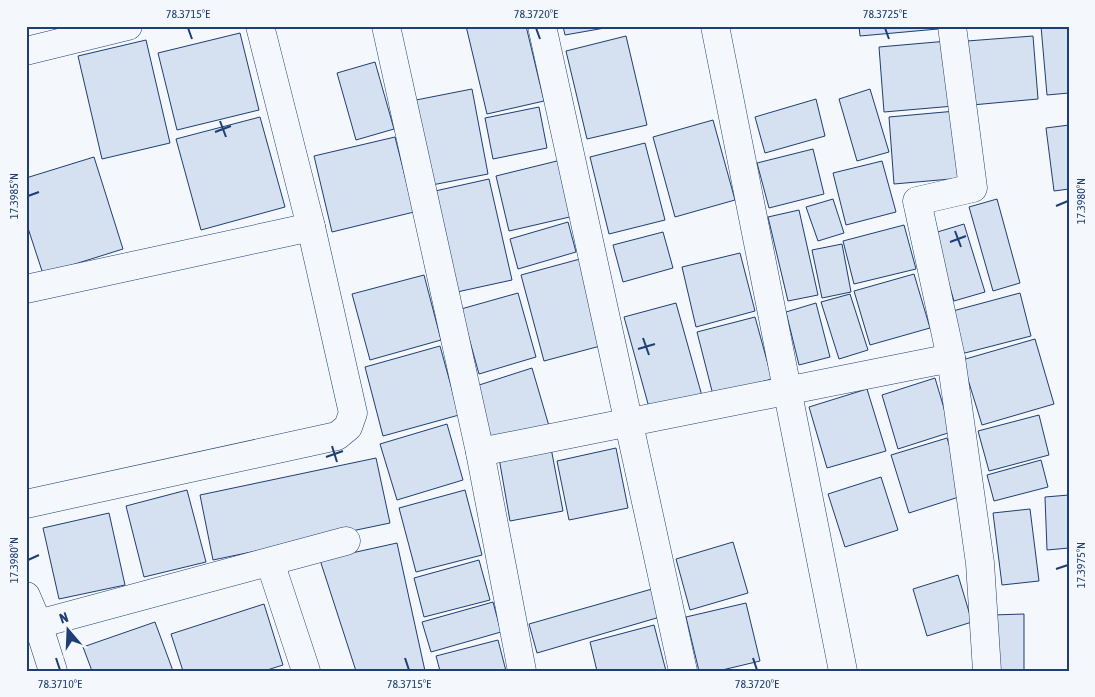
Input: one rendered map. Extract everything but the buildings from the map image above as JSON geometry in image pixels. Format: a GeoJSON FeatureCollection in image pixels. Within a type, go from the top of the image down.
{"type":"FeatureCollection","features":[{"type":"Feature","properties":{"kind":"street"},"geometry":{"type":"LineString","coordinates":[[26,51],[128,26]]}},
{"type":"Feature","properties":{"kind":"street"},"geometry":{"type":"LineString","coordinates":[[26,504],[337,436],[348,427],[352,413],[311,227],[260,26]]}},
{"type":"Feature","properties":{"kind":"street"},"geometry":{"type":"LineString","coordinates":[[386,26],[480,452],[522,671]]}},
{"type":"Feature","properties":{"kind":"street"},"geometry":{"type":"LineString","coordinates":[[542,26],[683,671]]}},
{"type":"Feature","properties":{"kind":"street"},"geometry":{"type":"LineString","coordinates":[[715,26],[843,671]]}},
{"type":"Feature","properties":{"kind":"street"},"geometry":{"type":"LineString","coordinates":[[952,26],[973,188],[918,201],[951,358],[980,563],[987,671]]}},
{"type":"Feature","properties":{"kind":"street"},"geometry":{"type":"LineString","coordinates":[[26,289],[311,227]]}},
{"type":"Feature","properties":{"kind":"street"},"geometry":{"type":"LineString","coordinates":[[480,452],[951,358]]}},
{"type":"Feature","properties":{"kind":"street"},"geometry":{"type":"LineString","coordinates":[[38,624],[346,541]]}},
{"type":"Feature","properties":{"kind":"street"},"geometry":{"type":"LineString","coordinates":[[270,562],[306,671]]}},
{"type":"Feature","properties":{"kind":"street"},"geometry":{"type":"LineString","coordinates":[[26,596],[38,624],[53,671]]}}]}
